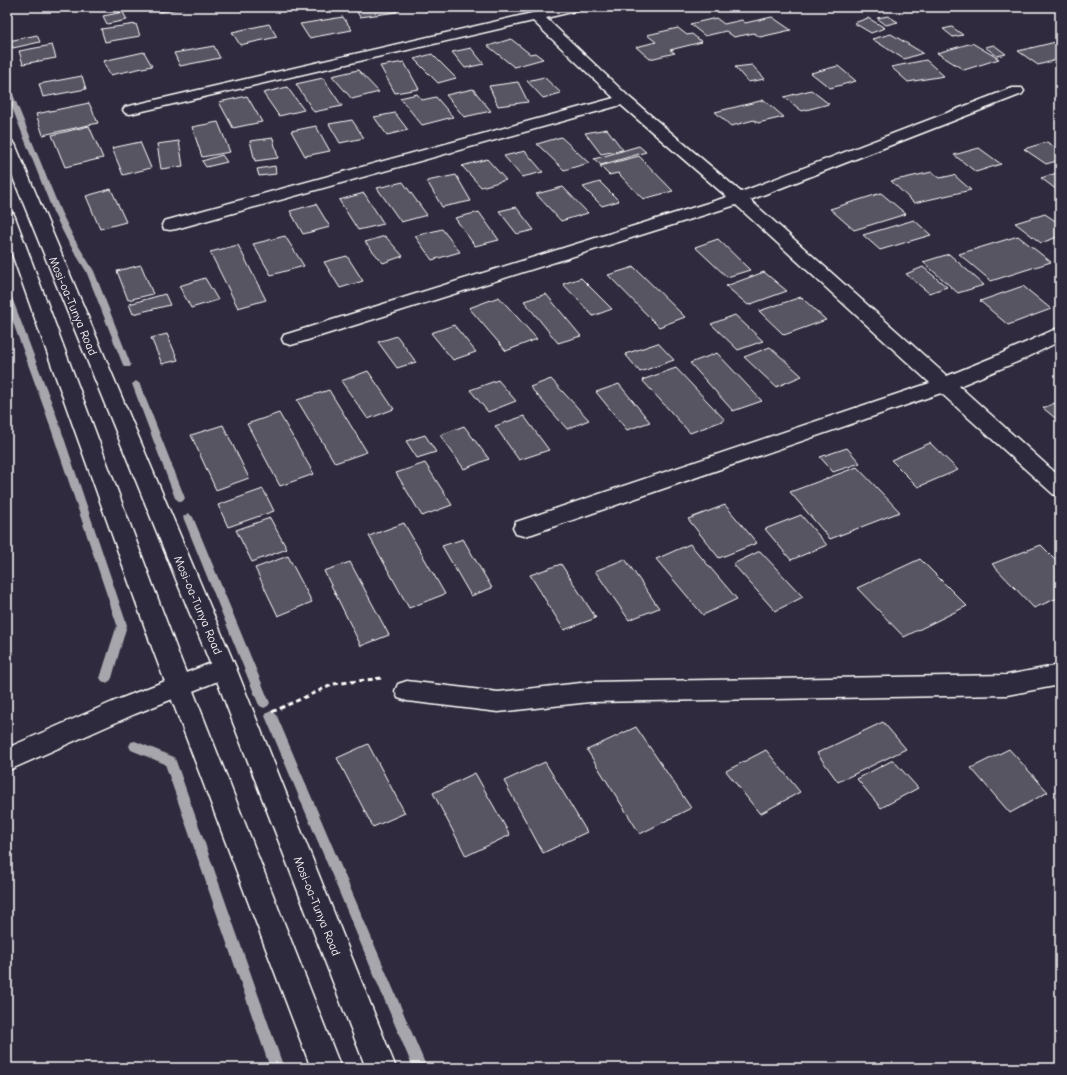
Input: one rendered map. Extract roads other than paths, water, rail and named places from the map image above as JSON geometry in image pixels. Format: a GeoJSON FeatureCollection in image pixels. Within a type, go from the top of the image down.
{"type":"FeatureCollection","features":[{"type":"Feature","properties":{"kind":"street"},"geometry":{"type":"LineString","coordinates":[[130,110],[575,7]]}},
{"type":"Feature","properties":{"kind":"street"},"geometry":{"type":"LineString","coordinates":[[536,16],[624,100],[739,199],[1060,489]]}},
{"type":"Feature","properties":{"kind":"street"},"geometry":{"type":"LineString","coordinates":[[292,339],[739,199],[1017,91]]}},
{"type":"Feature","properties":{"kind":"street"},"geometry":{"type":"LineString","coordinates":[[170,225],[624,100]]}},
{"type":"Feature","properties":{"kind":"street","name":"Mosi-oa-Tunya Road"},"geometry":{"type":"LineString","coordinates":[[7,144],[224,668],[381,1068]]}},
{"type":"Feature","properties":{"kind":"street"},"geometry":{"type":"LineString","coordinates":[[7,217],[178,686],[326,1068]]}},
{"type":"Feature","properties":{"kind":"street"},"geometry":{"type":"LineString","coordinates":[[524,528],[944,385],[1011,358],[1040,344],[1060,332]]}},
{"type":"Feature","properties":{"kind":"street"},"geometry":{"type":"LineString","coordinates":[[7,760],[44,742],[224,668]]}},
{"type":"Feature","properties":{"kind":"street"},"geometry":{"type":"LineString","coordinates":[[407,691],[498,702],[590,692],[1007,685],[1060,675]]}},
{"type":"Feature","properties":{"kind":"waterway"},"geometry":{"type":"LineString","coordinates":[[7,87],[57,212],[71,240],[90,271],[127,365]]}},
{"type":"Feature","properties":{"kind":"waterway"},"geometry":{"type":"LineString","coordinates":[[7,295],[51,414],[122,625],[106,678]]}},
{"type":"Feature","properties":{"kind":"waterway"},"geometry":{"type":"LineString","coordinates":[[136,384],[180,498]]}},
{"type":"Feature","properties":{"kind":"waterway"},"geometry":{"type":"LineString","coordinates":[[188,517],[264,703]]}},
{"type":"Feature","properties":{"kind":"waterway"},"geometry":{"type":"LineString","coordinates":[[271,716],[420,1068]]}},
{"type":"Feature","properties":{"kind":"waterway"},"geometry":{"type":"LineString","coordinates":[[135,746],[170,761],[277,1068]]}}]}
